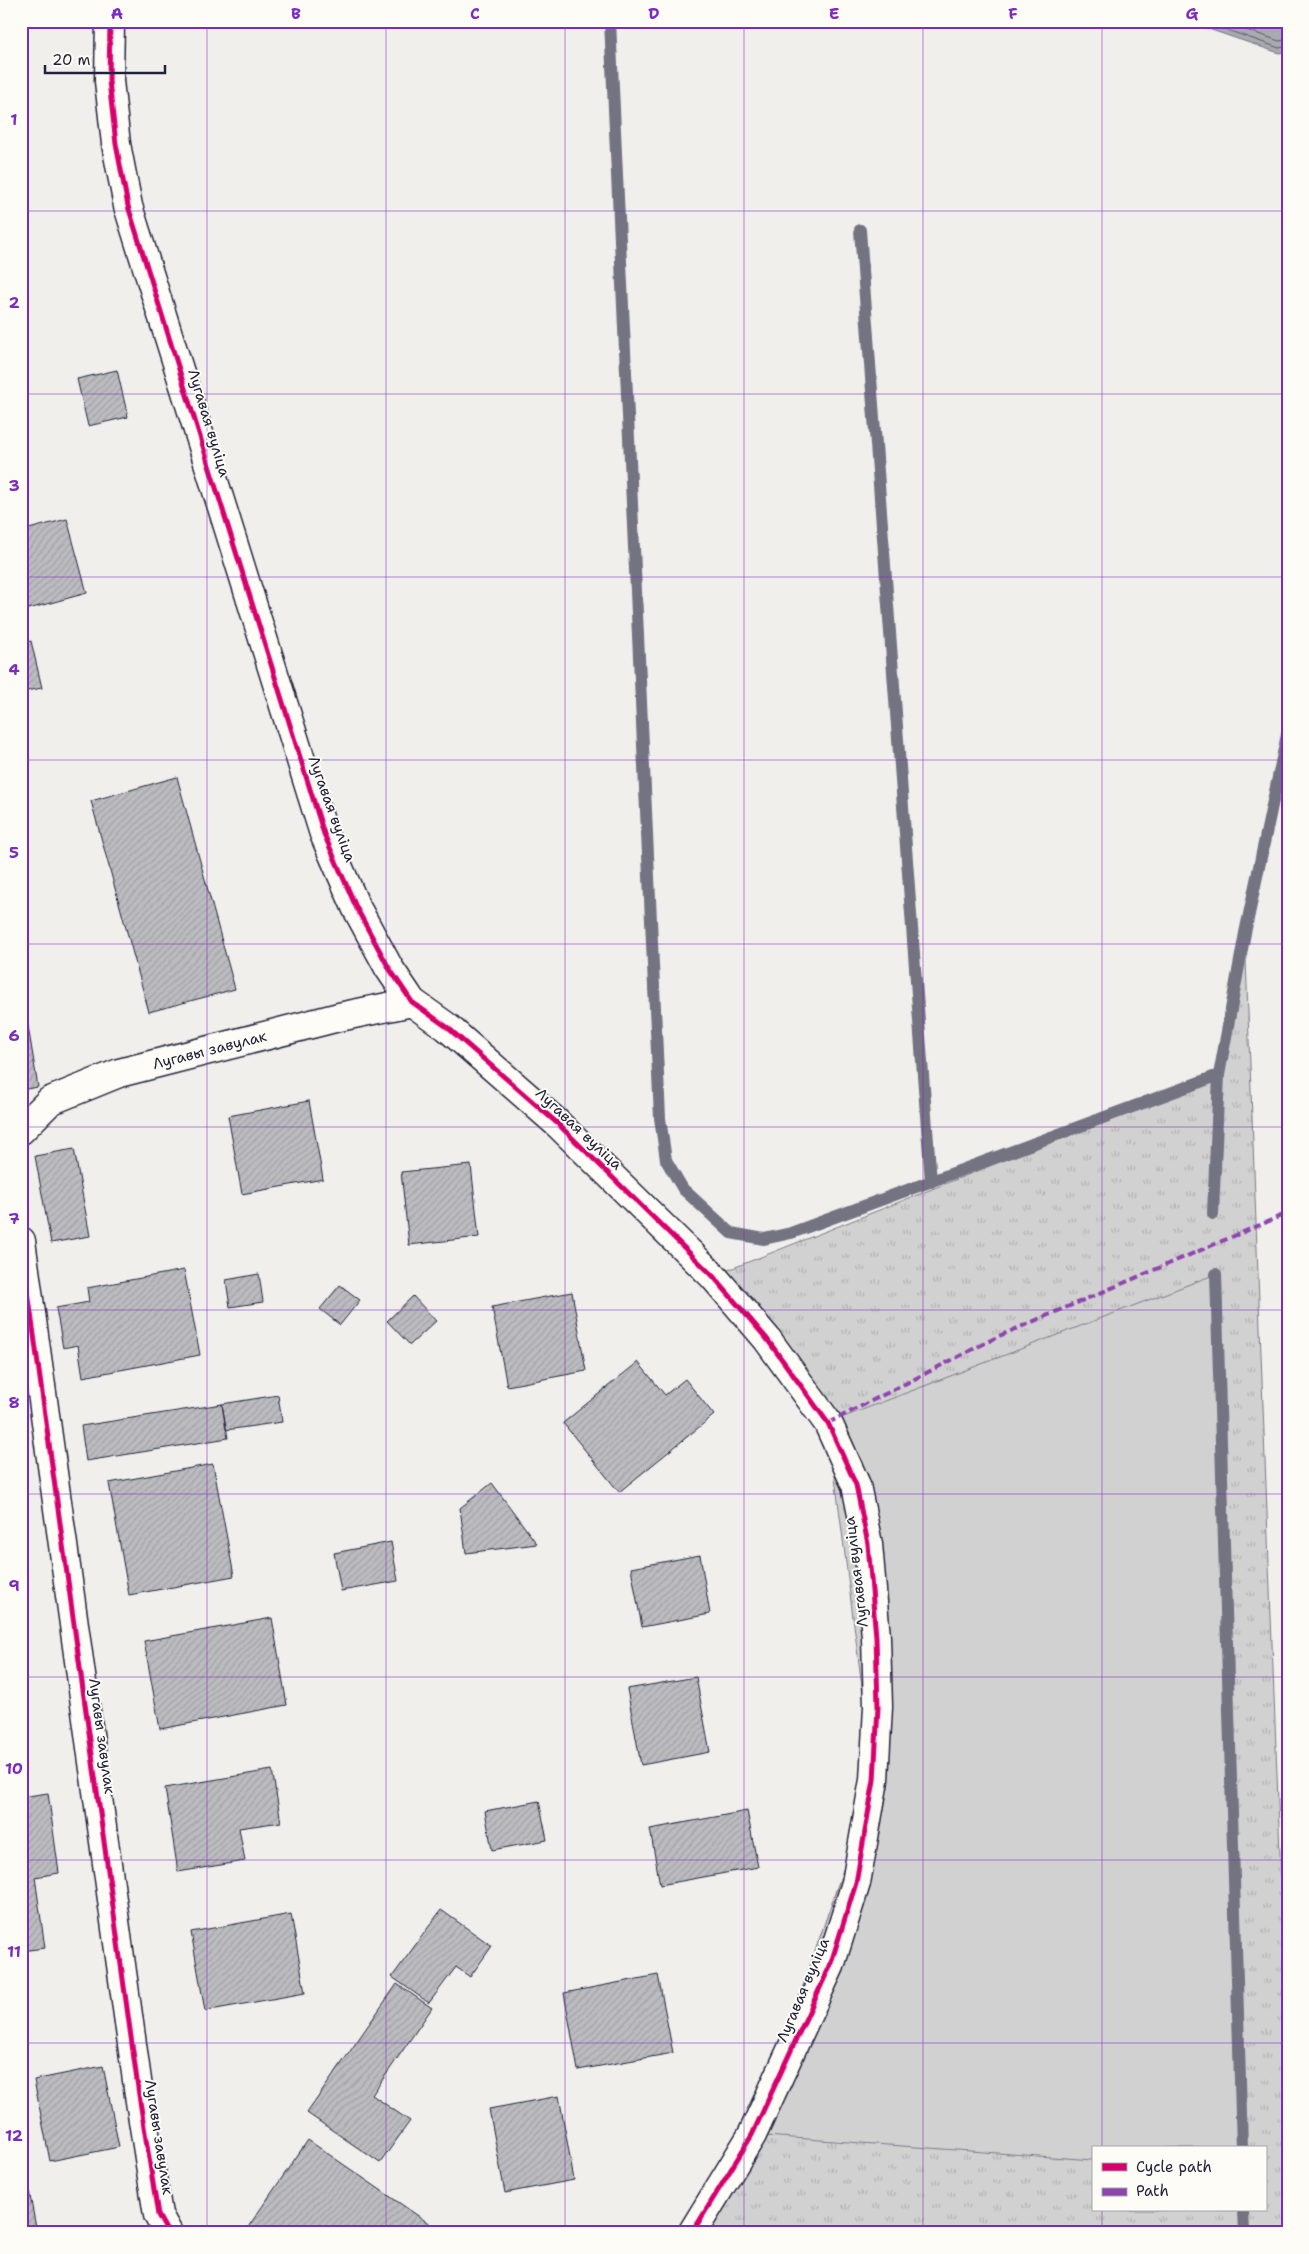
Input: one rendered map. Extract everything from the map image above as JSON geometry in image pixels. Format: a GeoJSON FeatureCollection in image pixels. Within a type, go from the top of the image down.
{"type":"FeatureCollection","features":[{"type":"Feature","properties":{"kind":"street","name":"Лугавая вуліца"},"geometry":{"type":"LineString","coordinates":[[110,21],[109,81],[116,144],[128,206],[324,834],[356,907],[389,968],[412,1002],[447,1027],[557,1123],[713,1276],[767,1339],[828,1423],[856,1485],[868,1544],[876,1637],[878,1708],[874,1780],[856,1883],[830,1966],[752,2135],[692,2233]]}},
{"type":"Feature","properties":{"kind":"street","name":"Лугавы завулак"},"geometry":{"type":"LineString","coordinates":[[21,1130],[50,1101],[118,1073],[339,1017],[412,1002]]}},
{"type":"Feature","properties":{"kind":"street","name":"Лугавы завулак"},"geometry":{"type":"LineString","coordinates":[[21,1241],[139,2095],[158,2215],[168,2233]]}},
{"type":"Feature","properties":{"kind":"green space"},"geometry":{"type":"Polygon","coordinates":[[[1245,933],[1288,2064],[1288,2233],[692,2233],[752,2135],[874,1780],[856,1485],[713,1276],[1219,1075],[1245,933]]]}},
{"type":"Feature","properties":{"kind":"green space"},"geometry":{"type":"Polygon","coordinates":[[[1216,1274],[1242,2146],[1092,2146],[1092,2160],[752,2135],[874,1780],[828,1423],[1216,1274]]]}},
{"type":"Feature","properties":{"kind":"water"},"geometry":{"type":"Polygon","coordinates":[[[1185,21],[1288,21],[1288,51],[1279,53],[1185,21]]]}},
{"type":"Feature","properties":{"kind":"building"},"geometry":{"type":"Polygon","coordinates":[[[117,370],[128,417],[88,426],[77,379],[117,370]]]}},
{"type":"Feature","properties":{"kind":"building"},"geometry":{"type":"Polygon","coordinates":[[[67,519],[87,593],[21,611],[21,531],[67,519]]]}},
{"type":"Feature","properties":{"kind":"building"},"geometry":{"type":"Polygon","coordinates":[[[31,641],[42,688],[21,692],[21,643],[31,641]]]}},
{"type":"Feature","properties":{"kind":"building"},"geometry":{"type":"Polygon","coordinates":[[[177,777],[235,989],[149,1012],[91,801],[177,777]]]}},
{"type":"Feature","properties":{"kind":"building"},"geometry":{"type":"Polygon","coordinates":[[[27,1020],[38,1087],[21,1090],[21,1021],[27,1020]]]}},
{"type":"Feature","properties":{"kind":"building"},"geometry":{"type":"Polygon","coordinates":[[[309,1101],[323,1179],[242,1194],[228,1116],[309,1101]]]}},
{"type":"Feature","properties":{"kind":"building"},"geometry":{"type":"Polygon","coordinates":[[[74,1149],[90,1236],[51,1243],[35,1156],[74,1149]]]}},
{"type":"Feature","properties":{"kind":"building"},"geometry":{"type":"Polygon","coordinates":[[[471,1165],[479,1237],[409,1245],[401,1172],[471,1165]]]}},
{"type":"Feature","properties":{"kind":"building"},"geometry":{"type":"Polygon","coordinates":[[[184,1270],[200,1355],[83,1377],[78,1345],[63,1348],[56,1308],[89,1302],[87,1288],[184,1270]]]}},
{"type":"Feature","properties":{"kind":"building"},"geometry":{"type":"Polygon","coordinates":[[[259,1274],[263,1302],[230,1307],[226,1280],[259,1274]]]}},
{"type":"Feature","properties":{"kind":"building"},"geometry":{"type":"Polygon","coordinates":[[[340,1285],[360,1300],[340,1325],[320,1309],[340,1285]]]}},
{"type":"Feature","properties":{"kind":"building"},"geometry":{"type":"Polygon","coordinates":[[[572,1292],[586,1371],[507,1386],[492,1307],[572,1292]]]}},
{"type":"Feature","properties":{"kind":"building"},"geometry":{"type":"Polygon","coordinates":[[[413,1296],[436,1321],[410,1345],[387,1321],[413,1296]]]}},
{"type":"Feature","properties":{"kind":"building"},"geometry":{"type":"Polygon","coordinates":[[[638,1362],[665,1395],[685,1379],[714,1415],[619,1492],[563,1423],[638,1362]]]}},
{"type":"Feature","properties":{"kind":"building"},"geometry":{"type":"Polygon","coordinates":[[[278,1395],[282,1422],[226,1430],[222,1404],[278,1395]]]}},
{"type":"Feature","properties":{"kind":"building"},"geometry":{"type":"Polygon","coordinates":[[[222,1404],[228,1438],[86,1461],[81,1426],[222,1404]]]}},
{"type":"Feature","properties":{"kind":"building"},"geometry":{"type":"Polygon","coordinates":[[[213,1464],[234,1576],[129,1595],[109,1483],[213,1464]]]}},
{"type":"Feature","properties":{"kind":"building"},"geometry":{"type":"Polygon","coordinates":[[[492,1483],[537,1544],[466,1553],[460,1508],[492,1483]]]}},
{"type":"Feature","properties":{"kind":"building"},"geometry":{"type":"Polygon","coordinates":[[[391,1542],[398,1581],[341,1591],[334,1553],[391,1542]]]}},
{"type":"Feature","properties":{"kind":"building"},"geometry":{"type":"Polygon","coordinates":[[[700,1555],[710,1614],[642,1627],[631,1568],[700,1555]]]}},
{"type":"Feature","properties":{"kind":"building"},"geometry":{"type":"Polygon","coordinates":[[[272,1618],[287,1705],[160,1729],[144,1641],[272,1618]]]}},
{"type":"Feature","properties":{"kind":"building"},"geometry":{"type":"Polygon","coordinates":[[[696,1677],[710,1752],[641,1765],[627,1689],[696,1677]]]}},
{"type":"Feature","properties":{"kind":"building"},"geometry":{"type":"Polygon","coordinates":[[[272,1770],[281,1822],[239,1828],[245,1861],[178,1872],[165,1788],[272,1770]]]}},
{"type":"Feature","properties":{"kind":"building"},"geometry":{"type":"Polygon","coordinates":[[[48,1793],[59,1873],[35,1877],[45,1948],[21,1951],[21,1797],[48,1793]]]}},
{"type":"Feature","properties":{"kind":"building"},"geometry":{"type":"Polygon","coordinates":[[[539,1801],[547,1840],[492,1850],[485,1811],[539,1801]]]}},
{"type":"Feature","properties":{"kind":"building"},"geometry":{"type":"Polygon","coordinates":[[[747,1811],[758,1867],[660,1885],[650,1829],[747,1811]]]}},
{"type":"Feature","properties":{"kind":"building"},"geometry":{"type":"Polygon","coordinates":[[[441,1910],[492,1946],[470,1977],[456,1967],[429,2003],[392,1977],[441,1910]]]}},
{"type":"Feature","properties":{"kind":"building"},"geometry":{"type":"Polygon","coordinates":[[[291,1914],[305,1993],[205,2011],[191,1932],[291,1914]]]}},
{"type":"Feature","properties":{"kind":"building"},"geometry":{"type":"Polygon","coordinates":[[[658,1975],[673,2053],[578,2070],[564,1993],[658,1975]]]}},
{"type":"Feature","properties":{"kind":"building"},"geometry":{"type":"Polygon","coordinates":[[[397,1984],[432,2008],[372,2095],[410,2121],[380,2163],[307,2113],[397,1984]]]}},
{"type":"Feature","properties":{"kind":"building"},"geometry":{"type":"Polygon","coordinates":[[[103,2066],[119,2147],[50,2161],[34,2080],[103,2066]]]}},
{"type":"Feature","properties":{"kind":"building"},"geometry":{"type":"Polygon","coordinates":[[[559,2096],[574,2180],[505,2193],[489,2109],[559,2096]]]}},
{"type":"Feature","properties":{"kind":"building"},"geometry":{"type":"Polygon","coordinates":[[[308,2140],[443,2233],[244,2233],[308,2140]]]}},
{"type":"Feature","properties":{"kind":"building"},"geometry":{"type":"Polygon","coordinates":[[[21,2148],[37,2233],[21,2233],[21,2148]]]}},
{"type":"Feature","properties":{"kind":"waterway"},"geometry":{"type":"LineString","coordinates":[[610,21],[660,1118],[666,1160],[683,1189],[731,1233],[764,1239],[791,1233],[1219,1075]]}},
{"type":"Feature","properties":{"kind":"waterway"},"geometry":{"type":"LineString","coordinates":[[860,230],[931,1182]]}},
{"type":"Feature","properties":{"kind":"waterway"},"geometry":{"type":"LineString","coordinates":[[1213,1214],[1219,1075],[1245,933],[1288,730]]}},
{"type":"Feature","properties":{"kind":"waterway"},"geometry":{"type":"LineString","coordinates":[[1216,1274],[1242,2146]]}},
{"type":"Feature","properties":{"kind":"waterway"},"geometry":{"type":"LineString","coordinates":[[1243,2212],[1244,2233]]}},
{"type":"Feature","properties":{"kind":"marked path"},"geometry":{"type":"LineString","coordinates":[[828,1423],[999,1336],[1288,1213]]}},
{"type":"Feature","properties":{"kind":"cycle path"},"geometry":{"type":"LineString","coordinates":[[110,21],[109,81],[116,144],[128,206],[324,834],[356,907],[389,968],[412,1002],[447,1027],[557,1123],[713,1276],[767,1339],[828,1423],[856,1485],[868,1544],[876,1637],[878,1707],[874,1780],[856,1883],[830,1966],[752,2135],[692,2233]]}},
{"type":"Feature","properties":{"kind":"cycle path"},"geometry":{"type":"LineString","coordinates":[[21,1241],[139,2095],[158,2215],[168,2233]]}}]}
